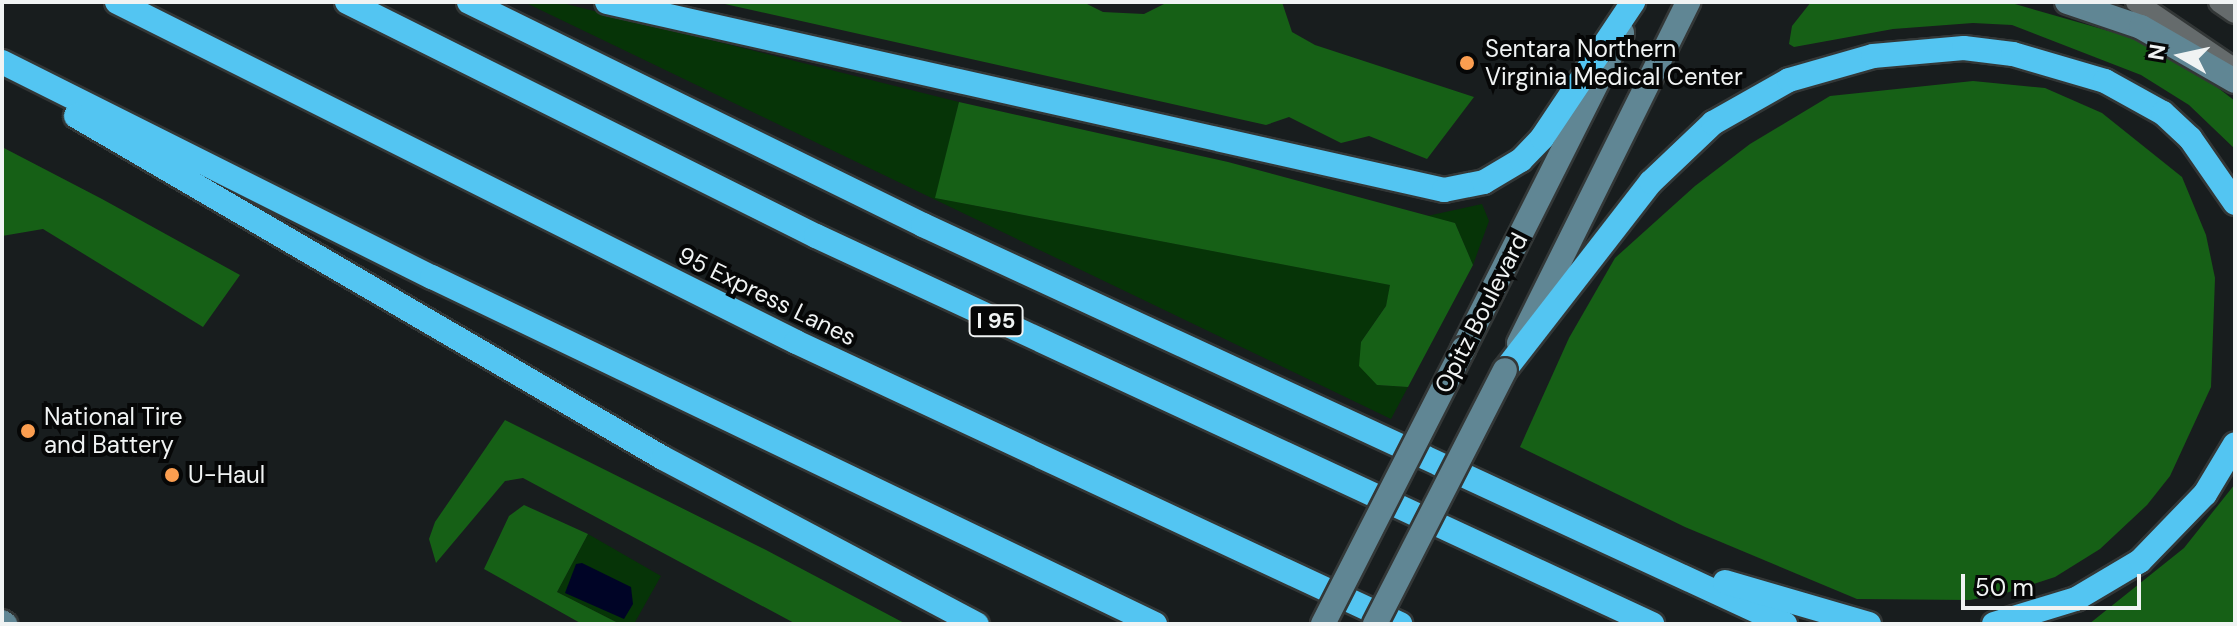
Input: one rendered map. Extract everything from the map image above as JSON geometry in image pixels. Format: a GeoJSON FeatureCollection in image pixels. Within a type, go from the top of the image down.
{"type":"FeatureCollection","features":[{"type":"Feature","properties":{"kind":"highway","name":"95 Express Lanes"},"geometry":{"type":"LineString","coordinates":[[117,2],[796,342],[1400,624]]}},
{"type":"Feature","properties":{"kind":"highway","name":"I 95"},"geometry":{"type":"LineString","coordinates":[[347,2],[816,236],[1652,624]]}},
{"type":"Feature","properties":{"kind":"highway"},"geometry":{"type":"LineString","coordinates":[[469,2],[909,218],[1785,624]]}},
{"type":"Feature","properties":{"kind":"highway"},"geometry":{"type":"LineString","coordinates":[[607,2],[1444,190],[1484,182],[1521,160],[1542,138],[1635,2]]}},
{"type":"Feature","properties":{"kind":"highway"},"geometry":{"type":"LineString","coordinates":[[1505,370],[1651,182],[1713,123],[1789,80],[1873,56],[1964,48],[2037,60],[2105,81],[2150,105],[2190,138],[2235,203]]}},
{"type":"Feature","properties":{"kind":"highway"},"geometry":{"type":"LineString","coordinates":[[2,62],[432,277],[1155,624]]}},
{"type":"Feature","properties":{"kind":"highway"},"geometry":{"type":"LineString","coordinates":[[2,72],[663,458],[977,624]]}},
{"type":"Feature","properties":{"kind":"highway"},"geometry":{"type":"LineString","coordinates":[[1994,624],[2076,599],[2140,561],[2205,494],[2235,444]]}},
{"type":"Feature","properties":{"kind":"highway"},"geometry":{"type":"LineString","coordinates":[[1606,542],[1869,624]]}},
{"type":"Feature","properties":{"kind":"main road","name":"Opitz Boulevard"},"geometry":{"type":"LineString","coordinates":[[1323,624],[1635,2]]}},
{"type":"Feature","properties":{"kind":"main road","name":"Opitz Boulevard"},"geometry":{"type":"LineString","coordinates":[[1375,624],[1688,2]]}},
{"type":"Feature","properties":{"kind":"main road"},"geometry":{"type":"LineString","coordinates":[[1663,51],[1702,2]]}},
{"type":"Feature","properties":{"kind":"main road"},"geometry":{"type":"LineString","coordinates":[[2067,2],[2141,27],[2235,81]]}},
{"type":"Feature","properties":{"kind":"street"},"geometry":{"type":"LineString","coordinates":[[2136,2],[2235,69]]}},
{"type":"Feature","properties":{"kind":"street"},"geometry":{"type":"LineString","coordinates":[[2219,2],[2235,13]]}},
{"type":"Feature","properties":{"kind":"green space"},"geometry":{"type":"Polygon","coordinates":[[[524,2],[558,2],[959,102],[936,198],[1391,285],[1386,306],[1361,342],[1377,385],[1408,387],[1391,419],[524,2]]]}},
{"type":"Feature","properties":{"kind":"green space"},"geometry":{"type":"Polygon","coordinates":[[[716,2],[1083,2],[1103,12],[1144,14],[1168,2],[1282,2],[1292,32],[1315,45],[1474,97],[1427,159],[1369,136],[1341,143],[1289,117],[1266,125],[716,2]]]}},
{"type":"Feature","properties":{"kind":"green space"},"geometry":{"type":"Polygon","coordinates":[[[1811,2],[2008,2],[2130,37],[2191,67],[2235,101],[2235,149],[2189,105],[2141,75],[2012,25],[1973,23],[1893,29],[1794,47],[1789,44],[1792,26],[1811,2]]]}},
{"type":"Feature","properties":{"kind":"green space"},"geometry":{"type":"Polygon","coordinates":[[[1973,81],[2045,88],[2102,113],[2182,177],[2206,235],[2215,278],[2211,387],[2170,476],[2147,505],[2100,549],[2055,577],[2006,593],[1970,600],[1857,599],[1685,527],[1520,447],[1569,338],[1615,258],[1695,186],[1750,144],[1830,96],[1973,81]]]}},
{"type":"Feature","properties":{"kind":"green space"},"geometry":{"type":"Polygon","coordinates":[[[959,102],[1228,162],[1455,223],[1473,265],[1408,387],[1377,385],[1359,366],[1361,342],[1386,306],[1390,285],[935,198],[959,102]]]}},
{"type":"Feature","properties":{"kind":"green space"},"geometry":{"type":"Polygon","coordinates":[[[2,147],[240,275],[203,327],[43,229],[2,236],[2,147]]]}},
{"type":"Feature","properties":{"kind":"green space"},"geometry":{"type":"Polygon","coordinates":[[[1482,204],[1489,221],[1473,265],[1455,223],[1427,216],[1482,204]]]}},
{"type":"Feature","properties":{"kind":"green space"},"geometry":{"type":"Polygon","coordinates":[[[505,420],[766,550],[906,624],[796,624],[523,478],[505,481],[436,563],[429,539],[435,522],[505,420]]]}},
{"type":"Feature","properties":{"kind":"green space"},"geometry":{"type":"Polygon","coordinates":[[[2235,484],[2235,624],[2089,624],[2184,548],[2235,484]]]}},
{"type":"Feature","properties":{"kind":"green space"},"geometry":{"type":"Polygon","coordinates":[[[524,505],[588,534],[557,592],[620,624],[582,624],[484,569],[509,516],[524,505]]]}},
{"type":"Feature","properties":{"kind":"green space"},"geometry":{"type":"Polygon","coordinates":[[[588,534],[661,576],[634,624],[620,624],[557,592],[588,534]]]}},
{"type":"Feature","properties":{"kind":"water"},"geometry":{"type":"Polygon","coordinates":[[[582,563],[631,587],[633,604],[624,619],[565,593],[576,564],[582,563]]]}},
{"type":"Feature","properties":{"kind":"place","name":"Sentara Northern Virginia Medical Center"},"geometry":{"type":"Point","coordinates":[1467,63]}},
{"type":"Feature","properties":{"kind":"place","name":"National Tire and Battery"},"geometry":{"type":"Point","coordinates":[28,431]}},
{"type":"Feature","properties":{"kind":"place","name":"U-Haul"},"geometry":{"type":"Point","coordinates":[172,475]}}]}
